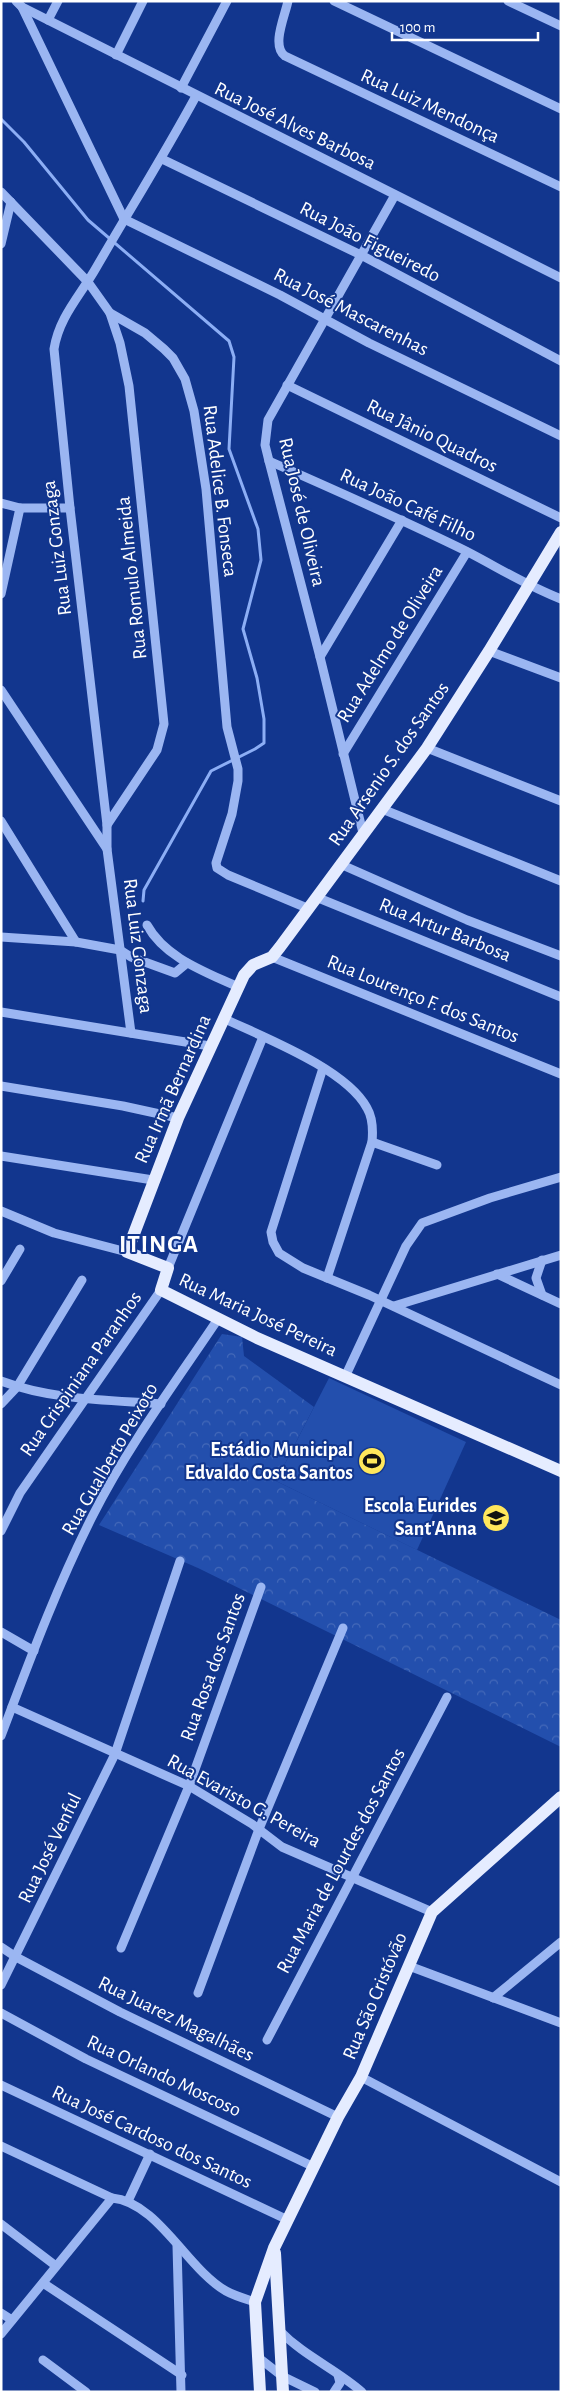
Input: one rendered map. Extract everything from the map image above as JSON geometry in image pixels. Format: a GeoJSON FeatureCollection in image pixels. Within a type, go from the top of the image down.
{"type":"FeatureCollection","features":[{"type":"Feature","properties":{"kind":"main road","name":"Rua Arsenio S. dos Santos"},"geometry":{"type":"LineString","coordinates":[[272,957],[428,748],[490,651],[561,532]]}},
{"type":"Feature","properties":{"kind":"main road","name":"Rua Irmã Bernardina"},"geometry":{"type":"LineString","coordinates":[[127,1252],[178,1118],[210,1046],[225,1019],[238,987],[248,969],[272,957]]}},
{"type":"Feature","properties":{"kind":"main road"},"geometry":{"type":"LineString","coordinates":[[127,1252],[168,1268]]}},
{"type":"Feature","properties":{"kind":"main road","name":"Rua Maria José Pereira"},"geometry":{"type":"LineString","coordinates":[[168,1268],[161,1290],[218,1319],[346,1377],[561,1471]]}},
{"type":"Feature","properties":{"kind":"main road","name":"Rua São Cristóvão"},"geometry":{"type":"LineString","coordinates":[[260,2392],[255,2302],[274,2248],[338,2117],[362,2077],[432,1912],[561,1797]]}},
{"type":"Feature","properties":{"kind":"main road"},"geometry":{"type":"LineString","coordinates":[[274,2248],[283,2392]]}},
{"type":"Feature","properties":{"kind":"main road"},"geometry":{"type":"LineString","coordinates":[[255,2302],[265,2295],[278,2302]]}},
{"type":"Feature","properties":{"kind":"street"},"geometry":{"type":"LineString","coordinates":[[48,20],[58,1]]}},
{"type":"Feature","properties":{"kind":"street"},"geometry":{"type":"LineString","coordinates":[[116,55],[143,1]]}},
{"type":"Feature","properties":{"kind":"street"},"geometry":{"type":"LineString","coordinates":[[181,88],[227,1]]}},
{"type":"Feature","properties":{"kind":"street","name":"Rua Luiz Mendonça"},"geometry":{"type":"LineString","coordinates":[[288,1],[278,45],[280,53],[561,187]]}},
{"type":"Feature","properties":{"kind":"street"},"geometry":{"type":"LineString","coordinates":[[334,1],[561,109]]}},
{"type":"Feature","properties":{"kind":"street"},"geometry":{"type":"LineString","coordinates":[[508,1],[561,26]]}},
{"type":"Feature","properties":{"kind":"street"},"geometry":{"type":"LineString","coordinates":[[19,4],[124,219]]}},
{"type":"Feature","properties":{"kind":"street","name":"Rua José Alves Barbosa"},"geometry":{"type":"LineString","coordinates":[[19,4],[196,96],[561,278]]}},
{"type":"Feature","properties":{"kind":"street","name":"Rua Luiz Gonzaga"},"geometry":{"type":"LineString","coordinates":[[131,1033],[107,849],[107,825],[70,508],[54,349],[61,323],[72,303],[88,282],[124,219],[162,159],[196,96]]}},
{"type":"Feature","properties":{"kind":"street","name":"Rua João Figueiredo"},"geometry":{"type":"LineString","coordinates":[[162,159],[361,255],[561,361]]}},
{"type":"Feature","properties":{"kind":"street","name":"Rua Adelice B. Fonseca"},"geometry":{"type":"LineString","coordinates":[[1,192],[88,282],[110,313],[145,333],[173,358],[185,379],[190,397],[206,489],[227,727],[238,775],[234,801],[218,857],[217,868],[228,875],[307,908]]}},
{"type":"Feature","properties":{"kind":"street","name":"Rua José de Oliveira"},"geometry":{"type":"LineString","coordinates":[[363,833],[265,445],[266,427],[287,385],[395,195]]}},
{"type":"Feature","properties":{"kind":"street"},"geometry":{"type":"LineString","coordinates":[[1,244],[11,202]]}},
{"type":"Feature","properties":{"kind":"street","name":"Rua José Mascarenhas"},"geometry":{"type":"LineString","coordinates":[[124,219],[272,291],[323,320],[561,436]]}},
{"type":"Feature","properties":{"kind":"street","name":"Rua Romulo Almeida"},"geometry":{"type":"LineString","coordinates":[[107,825],[158,750],[164,724],[151,581],[129,386],[120,343],[110,313]]}},
{"type":"Feature","properties":{"kind":"street","name":"Rua Jânio Quadros"},"geometry":{"type":"LineString","coordinates":[[287,385],[561,518]]}},
{"type":"Feature","properties":{"kind":"street","name":"Rua João Café Filho"},"geometry":{"type":"LineString","coordinates":[[269,461],[371,505],[467,552],[528,587],[561,599]]}},
{"type":"Feature","properties":{"kind":"street"},"geometry":{"type":"LineString","coordinates":[[1,503],[20,508],[70,508]]}},
{"type":"Feature","properties":{"kind":"street"},"geometry":{"type":"LineString","coordinates":[[1,594],[20,508]]}},
{"type":"Feature","properties":{"kind":"street"},"geometry":{"type":"LineString","coordinates":[[320,657],[402,520]]}},
{"type":"Feature","properties":{"kind":"street","name":"Rua Adelmo de Oliveira"},"geometry":{"type":"LineString","coordinates":[[343,754],[467,552]]}},
{"type":"Feature","properties":{"kind":"street"},"geometry":{"type":"LineString","coordinates":[[490,651],[561,678]]}},
{"type":"Feature","properties":{"kind":"street"},"geometry":{"type":"LineString","coordinates":[[1,690],[107,849]]}},
{"type":"Feature","properties":{"kind":"street"},"geometry":{"type":"LineString","coordinates":[[428,748],[561,801]]}},
{"type":"Feature","properties":{"kind":"street"},"geometry":{"type":"LineString","coordinates":[[382,809],[561,881]]}},
{"type":"Feature","properties":{"kind":"street"},"geometry":{"type":"LineString","coordinates":[[1,821],[76,942]]}},
{"type":"Feature","properties":{"kind":"street"},"geometry":{"type":"LineString","coordinates":[[340,864],[467,920],[561,956]]}},
{"type":"Feature","properties":{"kind":"street","name":"Rua Artur Barbosa"},"geometry":{"type":"LineString","coordinates":[[316,897],[561,997]]}},
{"type":"Feature","properties":{"kind":"street"},"geometry":{"type":"LineString","coordinates":[[147,925],[157,939],[187,963],[238,987]]}},
{"type":"Feature","properties":{"kind":"street"},"geometry":{"type":"LineString","coordinates":[[1,937],[76,942],[120,950],[131,957],[175,973],[187,963]]}},
{"type":"Feature","properties":{"kind":"street","name":"Rua Lourenço F. dos Santos"},"geometry":{"type":"LineString","coordinates":[[272,957],[561,1074]]}},
{"type":"Feature","properties":{"kind":"street"},"geometry":{"type":"LineString","coordinates":[[1,1012],[210,1046]]}},
{"type":"Feature","properties":{"kind":"street"},"geometry":{"type":"LineString","coordinates":[[225,1019],[323,1068],[344,1082],[368,1108],[371,1119],[372,1142],[327,1278]]}},
{"type":"Feature","properties":{"kind":"street","name":"Rua Maria José Pereira"},"geometry":{"type":"LineString","coordinates":[[168,1268],[263,1037]]}},
{"type":"Feature","properties":{"kind":"street"},"geometry":{"type":"LineString","coordinates":[[323,1068],[271,1232],[273,1242],[279,1253],[303,1268],[394,1306],[561,1385]]}},
{"type":"Feature","properties":{"kind":"street"},"geometry":{"type":"LineString","coordinates":[[1,1086],[123,1106],[178,1118]]}},
{"type":"Feature","properties":{"kind":"street"},"geometry":{"type":"LineString","coordinates":[[372,1142],[437,1165]]}},
{"type":"Feature","properties":{"kind":"street"},"geometry":{"type":"LineString","coordinates":[[1,1156],[153,1180]]}},
{"type":"Feature","properties":{"kind":"street"},"geometry":{"type":"LineString","coordinates":[[346,1377],[406,1246],[422,1223],[490,1198],[561,1177]]}},
{"type":"Feature","properties":{"kind":"street"},"geometry":{"type":"LineString","coordinates":[[1,1211],[54,1233],[127,1252]]}},
{"type":"Feature","properties":{"kind":"street"},"geometry":{"type":"LineString","coordinates":[[1,1281],[20,1249]]}},
{"type":"Feature","properties":{"kind":"street"},"geometry":{"type":"LineString","coordinates":[[394,1306],[561,1255]]}},
{"type":"Feature","properties":{"kind":"street"},"geometry":{"type":"LineString","coordinates":[[542,1260],[536,1278],[542,1295]]}},
{"type":"Feature","properties":{"kind":"street"},"geometry":{"type":"LineString","coordinates":[[497,1274],[561,1304]]}},
{"type":"Feature","properties":{"kind":"street"},"geometry":{"type":"LineString","coordinates":[[1,1404],[17,1387],[82,1280]]}},
{"type":"Feature","properties":{"kind":"street","name":"Rua Crispiniana Paranhos"},"geometry":{"type":"LineString","coordinates":[[1,1531],[20,1493],[161,1290]]}},
{"type":"Feature","properties":{"kind":"street","name":"Rua Gualberto Peixoto"},"geometry":{"type":"LineString","coordinates":[[34,1651],[94,1513],[161,1404],[218,1319]]}},
{"type":"Feature","properties":{"kind":"street"},"geometry":{"type":"LineString","coordinates":[[1,1381],[17,1387],[85,1398],[161,1404]]}},
{"type":"Feature","properties":{"kind":"street","name":"Rua José Venful"},"geometry":{"type":"LineString","coordinates":[[1,1985],[115,1754],[180,1561]]}},
{"type":"Feature","properties":{"kind":"street","name":"Rua Rosa dos Santos"},"geometry":{"type":"LineString","coordinates":[[121,1948],[188,1786],[261,1587]]}},
{"type":"Feature","properties":{"kind":"street"},"geometry":{"type":"LineString","coordinates":[[198,1993],[259,1829],[343,1628]]}},
{"type":"Feature","properties":{"kind":"street"},"geometry":{"type":"LineString","coordinates":[[1,1632],[34,1651],[1,1736]]}},
{"type":"Feature","properties":{"kind":"street","name":"Rua Maria de Lourdes dos Santos"},"geometry":{"type":"LineString","coordinates":[[267,2040],[447,1697]]}},
{"type":"Feature","properties":{"kind":"street","name":"Rua Evaristo G. Pereira"},"geometry":{"type":"LineString","coordinates":[[12,1707],[188,1786],[259,1829],[268,1838],[282,1847],[432,1912]]}},
{"type":"Feature","properties":{"kind":"street"},"geometry":{"type":"LineString","coordinates":[[493,1998],[561,1942]]}},
{"type":"Feature","properties":{"kind":"street","name":"Rua Juarez Magalhães"},"geometry":{"type":"LineString","coordinates":[[1,1947],[16,1957],[120,2012],[338,2117]]}},
{"type":"Feature","properties":{"kind":"street"},"geometry":{"type":"LineString","coordinates":[[409,1966],[561,2023]]}},
{"type":"Feature","properties":{"kind":"street","name":"Rua Orlando Moscoso"},"geometry":{"type":"LineString","coordinates":[[1,2012],[86,2059],[314,2167]]}},
{"type":"Feature","properties":{"kind":"street"},"geometry":{"type":"LineString","coordinates":[[362,2077],[561,2182]]}},
{"type":"Feature","properties":{"kind":"street","name":"Rua José Cardoso dos Santos"},"geometry":{"type":"LineString","coordinates":[[1,2085],[66,2118],[150,2154],[288,2220]]}},
{"type":"Feature","properties":{"kind":"street"},"geometry":{"type":"LineString","coordinates":[[1,2146],[112,2198],[128,2201],[149,2215],[178,2246],[227,2292],[255,2302]]}},
{"type":"Feature","properties":{"kind":"street"},"geometry":{"type":"LineString","coordinates":[[128,2201],[150,2154]]}},
{"type":"Feature","properties":{"kind":"street"},"geometry":{"type":"LineString","coordinates":[[1,2334],[112,2198]]}},
{"type":"Feature","properties":{"kind":"street"},"geometry":{"type":"LineString","coordinates":[[1,2224],[56,2266]]}},
{"type":"Feature","properties":{"kind":"street"},"geometry":{"type":"LineString","coordinates":[[178,2246],[181,2392]]}},
{"type":"Feature","properties":{"kind":"street"},"geometry":{"type":"LineString","coordinates":[[43,2283],[182,2375]]}},
{"type":"Feature","properties":{"kind":"street"},"geometry":{"type":"LineString","coordinates":[[1,2313],[12,2320]]}},
{"type":"Feature","properties":{"kind":"street"},"geometry":{"type":"LineString","coordinates":[[280,2331],[305,2353],[362,2392]]}},
{"type":"Feature","properties":{"kind":"street"},"geometry":{"type":"LineString","coordinates":[[259,2358],[282,2376],[315,2392]]}},
{"type":"Feature","properties":{"kind":"street"},"geometry":{"type":"LineString","coordinates":[[43,2360],[86,2392]]}},
{"type":"Feature","properties":{"kind":"street"},"geometry":{"type":"LineString","coordinates":[[334,2392],[340,2383],[338,2375]]}},
{"type":"Feature","properties":{"kind":"green space"},"geometry":{"type":"Polygon","coordinates":[[[222,1334],[242,1337],[244,1356],[314,1407],[276,1481],[561,1620],[561,1747],[198,1568],[99,1525],[222,1334]]]}},
{"type":"Feature","properties":{"kind":"green space","name":"Estádio Municipal Edvaldo Costa Santos"},"geometry":{"type":"Polygon","coordinates":[[[329,1378],[466,1442],[417,1550],[276,1481],[329,1378]]]}},
{"type":"Feature","properties":{"kind":"waterway"},"geometry":{"type":"LineString","coordinates":[[1,119],[24,142],[88,220],[229,341],[234,357],[229,449],[258,529],[261,560],[243,629],[257,678],[264,719],[264,743],[211,771],[144,890],[143,901]]}},
{"type":"Feature","properties":{"kind":"place","name":"Estádio Municipal Edvaldo Costa Santos"},"geometry":{"type":"Point","coordinates":[372,1461]}},
{"type":"Feature","properties":{"kind":"place","name":"Escola Eurides Sant'Anna"},"geometry":{"type":"Point","coordinates":[496,1518]}},
{"type":"Feature","properties":{"kind":"district","name":"ITINGA"},"geometry":{"type":"Point","coordinates":[159,1244]}}]}
